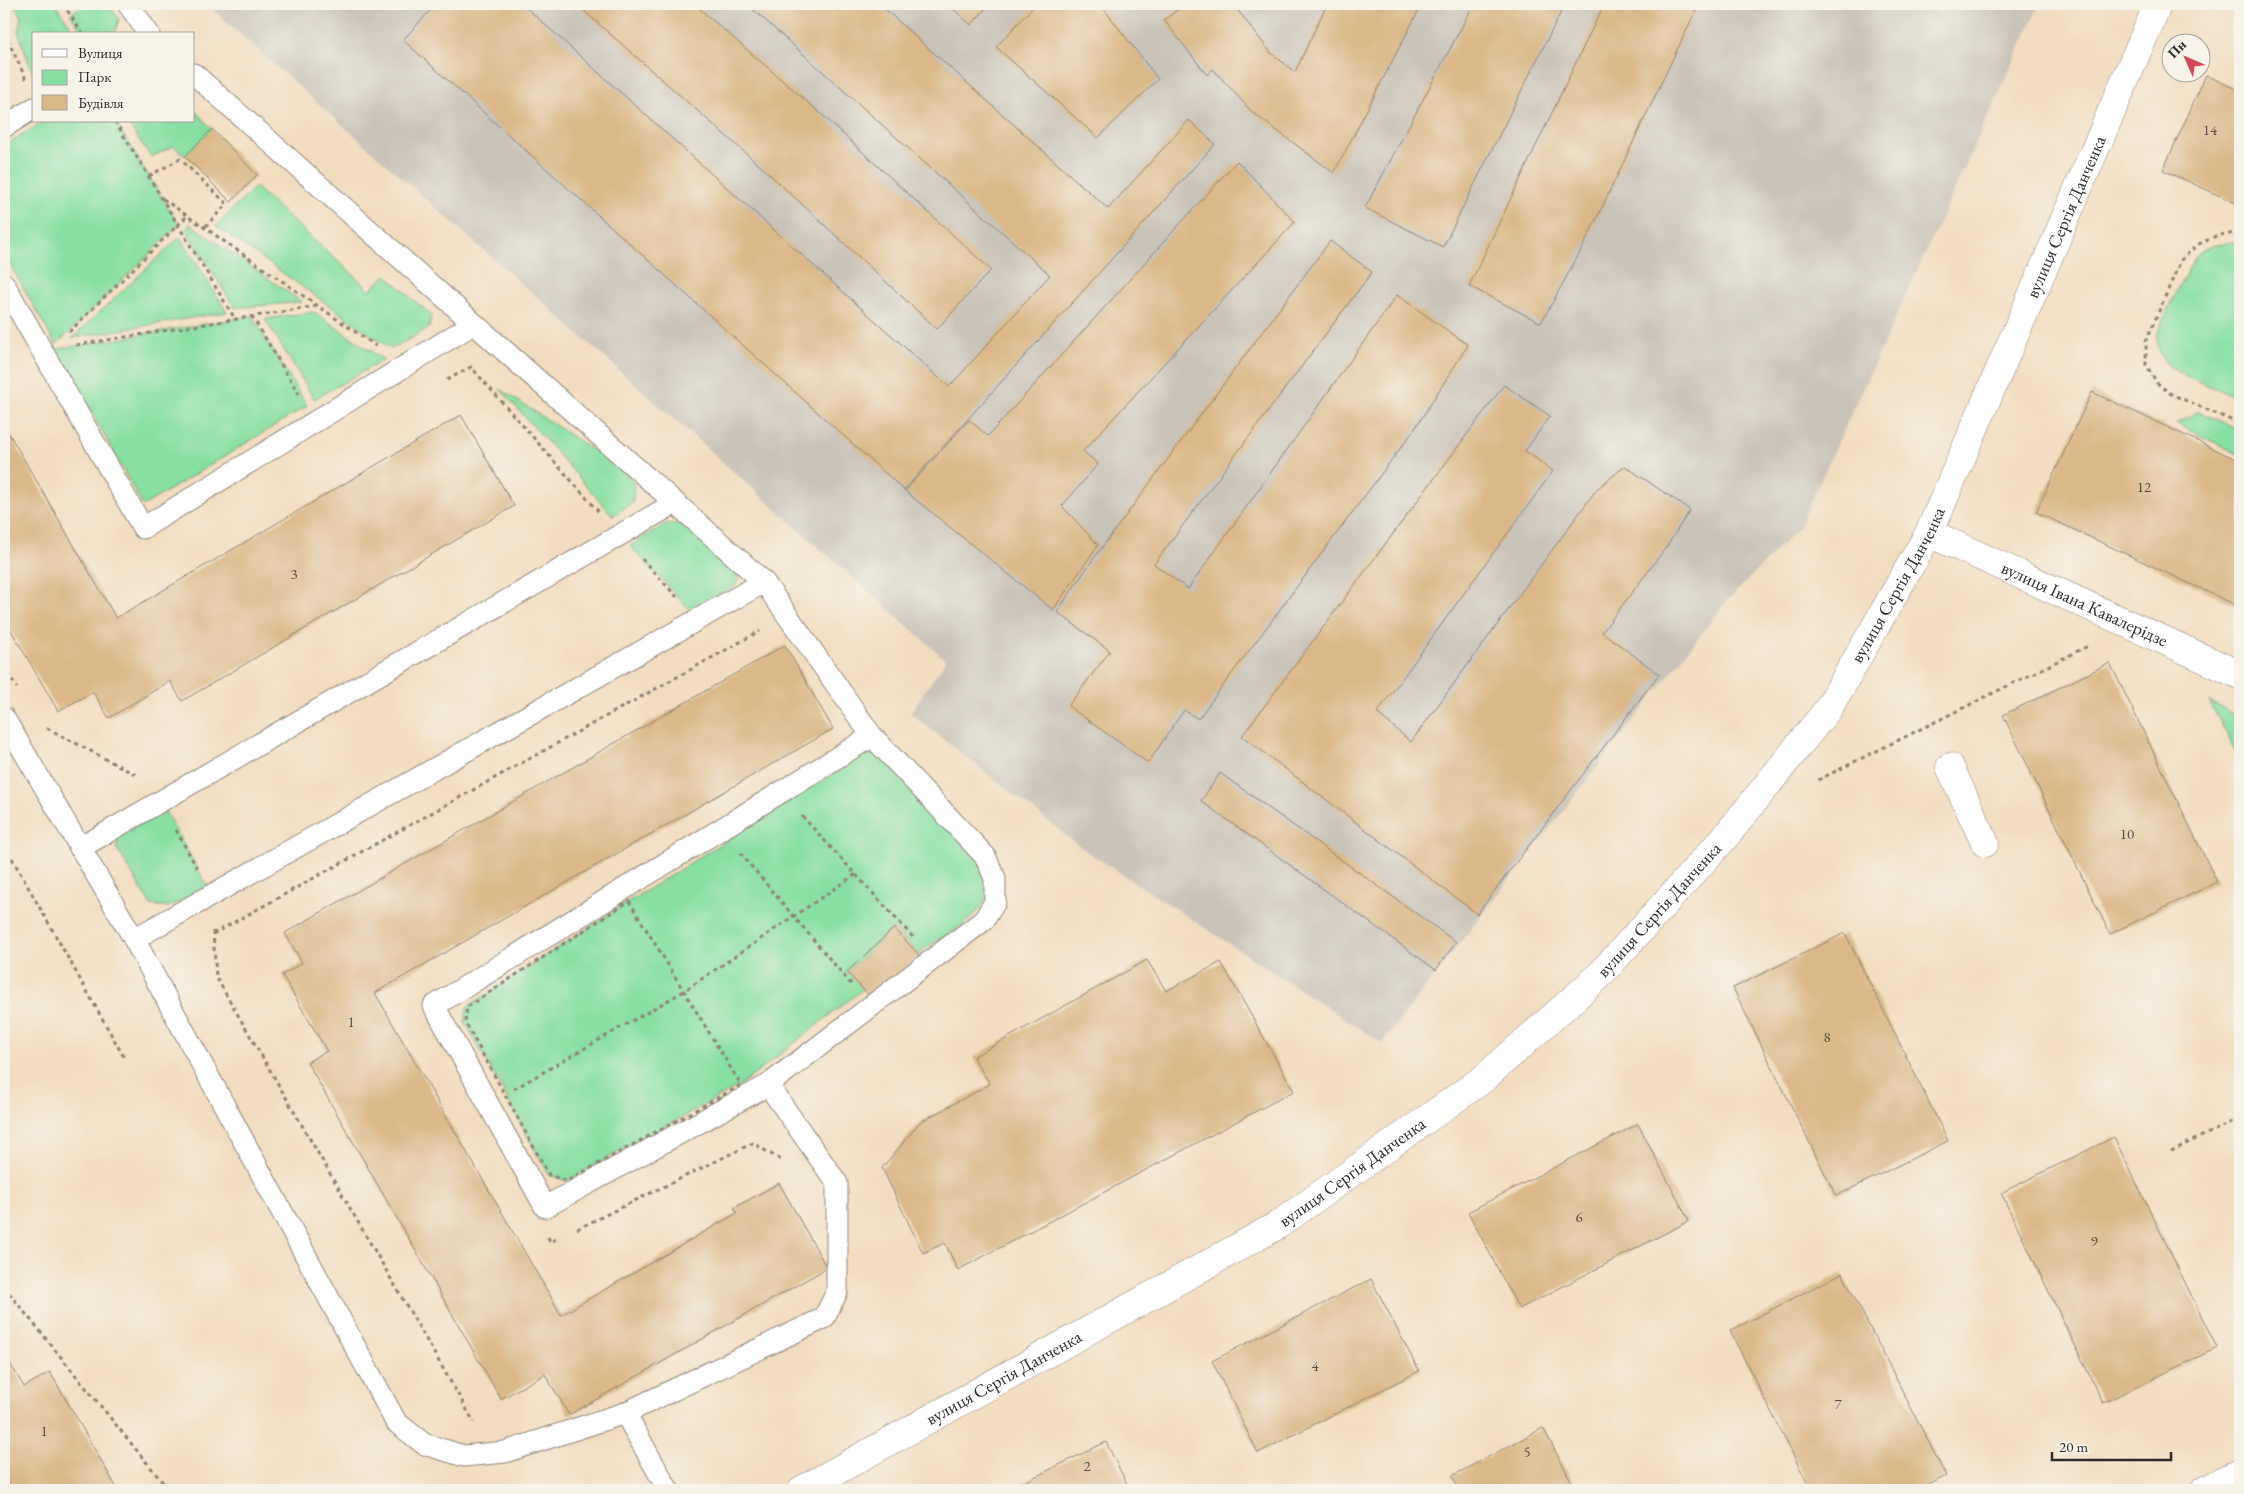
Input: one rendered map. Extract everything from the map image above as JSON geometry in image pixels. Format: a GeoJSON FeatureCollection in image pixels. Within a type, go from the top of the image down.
{"type":"FeatureCollection","features":[{"type":"Feature","properties":{"kind":"street","name":"вулиця Сергія Данченка"},"geometry":{"type":"LineString","coordinates":[[802,1490],[1278,1225],[1483,1079],[1598,977],[1726,836],[1828,709],[1930,534],[2158,4]]}},
{"type":"Feature","properties":{"kind":"street","name":"вулиця Івана Кавалерідзе"},"geometry":{"type":"LineString","coordinates":[[1930,534],[2240,675]]}},
{"type":"Feature","properties":{"kind":"street"},"geometry":{"type":"LineString","coordinates":[[1950,768],[1985,843]]}},
{"type":"Feature","properties":{"kind":"street"},"geometry":{"type":"LineString","coordinates":[[2205,1490],[2240,1472]]}},
{"type":"Feature","properties":{"kind":"lane"},"geometry":{"type":"LineString","coordinates":[[128,4],[148,32]]}},
{"type":"Feature","properties":{"kind":"lane"},"geometry":{"type":"LineString","coordinates":[[195,75],[764,582],[872,736],[985,856],[995,878],[995,902],[984,920],[768,1085],[545,1207],[434,1006],[872,736]]}},
{"type":"Feature","properties":{"kind":"lane"},"geometry":{"type":"LineString","coordinates":[[4,127],[32,109]]}},
{"type":"Feature","properties":{"kind":"lane"},"geometry":{"type":"LineString","coordinates":[[4,284],[143,528],[473,324]]}},
{"type":"Feature","properties":{"kind":"lane"},"geometry":{"type":"LineString","coordinates":[[80,848],[675,503]]}},
{"type":"Feature","properties":{"kind":"lane"},"geometry":{"type":"LineString","coordinates":[[134,940],[764,582]]}},
{"type":"Feature","properties":{"kind":"lane"},"geometry":{"type":"LineString","coordinates":[[4,718],[134,940],[396,1422],[424,1444],[464,1456],[505,1452],[625,1413],[824,1318],[837,1292],[837,1183],[768,1085]]}},
{"type":"Feature","properties":{"kind":"lane"},"geometry":{"type":"LineString","coordinates":[[625,1413],[668,1490]]}},
{"type":"Feature","properties":{"kind":"path"},"geometry":{"type":"LineString","coordinates":[[63,4],[83,32]]}},
{"type":"Feature","properties":{"kind":"path"},"geometry":{"type":"LineString","coordinates":[[4,32],[27,80]]}},
{"type":"Feature","properties":{"kind":"path"},"geometry":{"type":"LineString","coordinates":[[115,122],[236,318]]}},
{"type":"Feature","properties":{"kind":"path"},"geometry":{"type":"LineString","coordinates":[[149,176],[180,159],[227,204],[204,228]]}},
{"type":"Feature","properties":{"kind":"path"},"geometry":{"type":"LineString","coordinates":[[163,199],[380,349]]}},
{"type":"Feature","properties":{"kind":"path"},"geometry":{"type":"LineString","coordinates":[[63,338],[187,216]]}},
{"type":"Feature","properties":{"kind":"path"},"geometry":{"type":"LineString","coordinates":[[2240,233],[2218,235],[2197,246],[2180,260],[2146,341],[2146,365],[2157,383],[2171,394],[2240,424]]}},
{"type":"Feature","properties":{"kind":"path"},"geometry":{"type":"LineString","coordinates":[[66,347],[317,306]]}},
{"type":"Feature","properties":{"kind":"path"},"geometry":{"type":"LineString","coordinates":[[252,316],[302,398]]}},
{"type":"Feature","properties":{"kind":"path"},"geometry":{"type":"LineString","coordinates":[[588,515],[597,510]]}},
{"type":"Feature","properties":{"kind":"path"},"geometry":{"type":"LineString","coordinates":[[619,535],[698,619]]}},
{"type":"Feature","properties":{"kind":"path"},"geometry":{"type":"LineString","coordinates":[[1813,782],[2095,642]]}},
{"type":"Feature","properties":{"kind":"path"},"geometry":{"type":"LineString","coordinates":[[4,666],[18,690]]}},
{"type":"Feature","properties":{"kind":"path"},"geometry":{"type":"LineString","coordinates":[[44,726],[137,777],[143,773],[212,895],[216,977],[474,1424]]}},
{"type":"Feature","properties":{"kind":"path"},"geometry":{"type":"LineString","coordinates":[[781,792],[933,960]]}},
{"type":"Feature","properties":{"kind":"path"},"geometry":{"type":"LineString","coordinates":[[720,830],[870,1007]]}},
{"type":"Feature","properties":{"kind":"path"},"geometry":{"type":"LineString","coordinates":[[4,844],[125,1058]]}},
{"type":"Feature","properties":{"kind":"path"},"geometry":{"type":"LineString","coordinates":[[505,1094],[684,990],[856,874]]}},
{"type":"Feature","properties":{"kind":"path"},"geometry":{"type":"LineString","coordinates":[[629,901],[684,990],[741,1085],[567,1181],[549,1174],[465,1022],[467,1007],[629,901]]}},
{"type":"Feature","properties":{"kind":"path"},"geometry":{"type":"LineString","coordinates":[[2172,1151],[2240,1118]]}},
{"type":"Feature","properties":{"kind":"path"},"geometry":{"type":"LineString","coordinates":[[4,1287],[169,1490]]}},
{"type":"Feature","properties":{"kind":"shaded area"},"geometry":{"type":"Polygon","coordinates":[[[210,4],[2040,4],[1799,527],[1726,602],[1382,1043],[1082,848],[910,713],[946,660],[215,12],[210,4]]]}},
{"type":"Feature","properties":{"kind":"green space"},"geometry":{"type":"Polygon","coordinates":[[[13,4],[55,4],[75,32],[32,32],[32,71],[18,31],[21,16],[13,4]]]}},
{"type":"Feature","properties":{"kind":"green space"},"geometry":{"type":"Polygon","coordinates":[[[85,4],[108,4],[119,19],[116,32],[82,32],[70,14],[85,4]]]}},
{"type":"Feature","properties":{"kind":"green space"},"geometry":{"type":"Polygon","coordinates":[[[195,111],[212,129],[185,156],[174,146],[151,157],[127,122],[195,122],[195,111]]]}},
{"type":"Feature","properties":{"kind":"green space"},"geometry":{"type":"Polygon","coordinates":[[[42,122],[116,122],[179,225],[56,345],[4,254],[4,146],[42,122]]]}},
{"type":"Feature","properties":{"kind":"green space"},"geometry":{"type":"Polygon","coordinates":[[[255,187],[370,290],[386,275],[431,315],[429,328],[391,349],[216,226],[255,187]]]}},
{"type":"Feature","properties":{"kind":"green space"},"geometry":{"type":"Polygon","coordinates":[[[190,224],[302,302],[235,308],[186,230],[190,224]]]}},
{"type":"Feature","properties":{"kind":"green space"},"geometry":{"type":"Polygon","coordinates":[[[180,237],[227,312],[72,338],[180,237]]]}},
{"type":"Feature","properties":{"kind":"green space"},"geometry":{"type":"Polygon","coordinates":[[[2240,241],[2240,398],[2189,377],[2171,367],[2162,356],[2158,347],[2157,337],[2176,293],[2200,252],[2214,246],[2240,241]]]}},
{"type":"Feature","properties":{"kind":"green space"},"geometry":{"type":"Polygon","coordinates":[[[314,312],[384,360],[314,399],[265,319],[314,312]]]}},
{"type":"Feature","properties":{"kind":"green space"},"geometry":{"type":"Polygon","coordinates":[[[252,316],[307,406],[143,506],[57,349],[252,316]]]}},
{"type":"Feature","properties":{"kind":"green space"},"geometry":{"type":"Polygon","coordinates":[[[500,389],[626,472],[634,484],[633,502],[613,516],[500,389]]]}},
{"type":"Feature","properties":{"kind":"green space"},"geometry":{"type":"Polygon","coordinates":[[[2198,411],[2240,430],[2240,455],[2177,424],[2198,411]]]}},
{"type":"Feature","properties":{"kind":"green space"},"geometry":{"type":"Polygon","coordinates":[[[683,523],[740,572],[736,585],[693,613],[630,546],[665,524],[683,523]]]}},
{"type":"Feature","properties":{"kind":"green space"},"geometry":{"type":"Polygon","coordinates":[[[2209,701],[2240,718],[2240,759],[2209,701]]]}},
{"type":"Feature","properties":{"kind":"green space"},"geometry":{"type":"Polygon","coordinates":[[[867,753],[879,753],[978,859],[985,878],[987,892],[982,905],[976,913],[969,920],[924,949],[919,955],[894,928],[847,972],[863,989],[741,1085],[567,1181],[549,1175],[465,1022],[467,1007],[629,901],[867,753]]]}},
{"type":"Feature","properties":{"kind":"green space"},"geometry":{"type":"Polygon","coordinates":[[[164,810],[209,889],[168,907],[151,905],[116,847],[120,836],[164,810]]]}},
{"type":"Feature","properties":{"kind":"building"},"geometry":{"type":"Polygon","coordinates":[[[436,4],[522,4],[949,387],[1050,275],[747,4],[879,4],[1108,209],[1189,120],[1215,144],[904,490],[403,40],[436,4]]]}},
{"type":"Feature","properties":{"kind":"building"},"geometry":{"type":"Polygon","coordinates":[[[576,4],[694,4],[819,112],[991,270],[937,329],[766,171],[576,4]]]}},
{"type":"Feature","properties":{"kind":"building"},"geometry":{"type":"Polygon","coordinates":[[[948,4],[990,4],[971,25],[948,4]]]}},
{"type":"Feature","properties":{"kind":"building"},"geometry":{"type":"Polygon","coordinates":[[[1036,4],[1100,4],[1158,79],[1098,138],[996,47],[1036,4]]]}},
{"type":"Feature","properties":{"kind":"building"},"geometry":{"type":"Polygon","coordinates":[[[1182,4],[1233,4],[1271,53],[1295,72],[1327,4],[1422,4],[1334,173],[1252,112],[1213,69],[1207,75],[1164,20],[1183,6],[1182,4]]]}},
{"type":"Feature","properties":{"kind":"building"},"geometry":{"type":"Polygon","coordinates":[[[1474,4],[1565,4],[1443,247],[1365,208],[1474,4]]]}},
{"type":"Feature","properties":{"kind":"building"},"geometry":{"type":"Polygon","coordinates":[[[1604,4],[1699,4],[1585,243],[1541,323],[1469,286],[1604,4]]]}},
{"type":"Feature","properties":{"kind":"building"},"geometry":{"type":"Polygon","coordinates":[[[2212,78],[2240,91],[2240,205],[2163,170],[2203,82],[2212,82],[2212,78]]]}},
{"type":"Feature","properties":{"kind":"building"},"geometry":{"type":"Polygon","coordinates":[[[212,129],[257,175],[231,202],[185,156],[212,129]]]}},
{"type":"Feature","properties":{"kind":"building"},"geometry":{"type":"Polygon","coordinates":[[[1237,161],[1295,222],[1083,451],[1098,464],[1062,506],[1098,545],[1053,610],[905,491],[969,420],[988,436],[1237,161]]]}},
{"type":"Feature","properties":{"kind":"building"},"geometry":{"type":"Polygon","coordinates":[[[1330,241],[1372,272],[1154,564],[1188,589],[1397,295],[1468,345],[1414,430],[1198,719],[1184,710],[1148,763],[1068,706],[1110,651],[1057,612],[1089,565],[1330,241]]]}},
{"type":"Feature","properties":{"kind":"building"},"geometry":{"type":"Polygon","coordinates":[[[1504,385],[1550,416],[1525,451],[1553,471],[1377,713],[1411,742],[1597,489],[1625,466],[1690,510],[1665,549],[1602,632],[1659,674],[1477,914],[1242,736],[1504,385]]]}},
{"type":"Feature","properties":{"kind":"building"},"geometry":{"type":"Polygon","coordinates":[[[2092,392],[2240,461],[2240,607],[2036,512],[2092,392]]]}},
{"type":"Feature","properties":{"kind":"building"},"geometry":{"type":"Polygon","coordinates":[[[461,415],[514,506],[182,701],[170,681],[109,718],[93,692],[58,711],[4,618],[4,425],[116,618],[461,415]]]}},
{"type":"Feature","properties":{"kind":"building"},"geometry":{"type":"Polygon","coordinates":[[[785,645],[833,729],[375,993],[561,1315],[737,1213],[734,1208],[779,1183],[827,1268],[569,1415],[545,1374],[501,1399],[307,1062],[327,1051],[282,975],[302,963],[285,933],[785,645]]]}},
{"type":"Feature","properties":{"kind":"building"},"geometry":{"type":"Polygon","coordinates":[[[2110,663],[2217,882],[2110,934],[2003,715],[2110,663]]]}},
{"type":"Feature","properties":{"kind":"building"},"geometry":{"type":"Polygon","coordinates":[[[1220,773],[1456,942],[1436,970],[1201,801],[1220,773]]]}},
{"type":"Feature","properties":{"kind":"building"},"geometry":{"type":"Polygon","coordinates":[[[894,928],[919,955],[872,999],[847,972],[894,928]]]}},
{"type":"Feature","properties":{"kind":"building"},"geometry":{"type":"Polygon","coordinates":[[[1845,933],[1948,1141],[1836,1196],[1733,988],[1845,933]]]}},
{"type":"Feature","properties":{"kind":"building"},"geometry":{"type":"Polygon","coordinates":[[[1147,960],[1166,991],[1221,962],[1294,1091],[958,1270],[945,1243],[923,1253],[882,1168],[920,1122],[990,1084],[973,1057],[1147,960]]]}},
{"type":"Feature","properties":{"kind":"building"},"geometry":{"type":"Polygon","coordinates":[[[1638,1124],[1689,1221],[1519,1309],[1468,1212],[1638,1124]]]}},
{"type":"Feature","properties":{"kind":"building"},"geometry":{"type":"Polygon","coordinates":[[[2114,1137],[2217,1348],[2103,1403],[2001,1193],[2114,1137]]]}},
{"type":"Feature","properties":{"kind":"building"},"geometry":{"type":"Polygon","coordinates":[[[1842,1273],[1946,1476],[1919,1490],[1811,1490],[1730,1331],[1842,1273]]]}},
{"type":"Feature","properties":{"kind":"building"},"geometry":{"type":"Polygon","coordinates":[[[1371,1279],[1419,1371],[1258,1453],[1212,1361],[1371,1279]]]}},
{"type":"Feature","properties":{"kind":"building"},"geometry":{"type":"Polygon","coordinates":[[[4,1353],[24,1387],[50,1372],[118,1490],[13,1490],[4,1474],[4,1353]]]}},
{"type":"Feature","properties":{"kind":"building"},"geometry":{"type":"Polygon","coordinates":[[[1543,1428],[1576,1490],[1459,1490],[1452,1476],[1543,1428]]]}},
{"type":"Feature","properties":{"kind":"building"},"geometry":{"type":"Polygon","coordinates":[[[1106,1442],[1130,1490],[1008,1490],[1106,1442]]]}}]}
